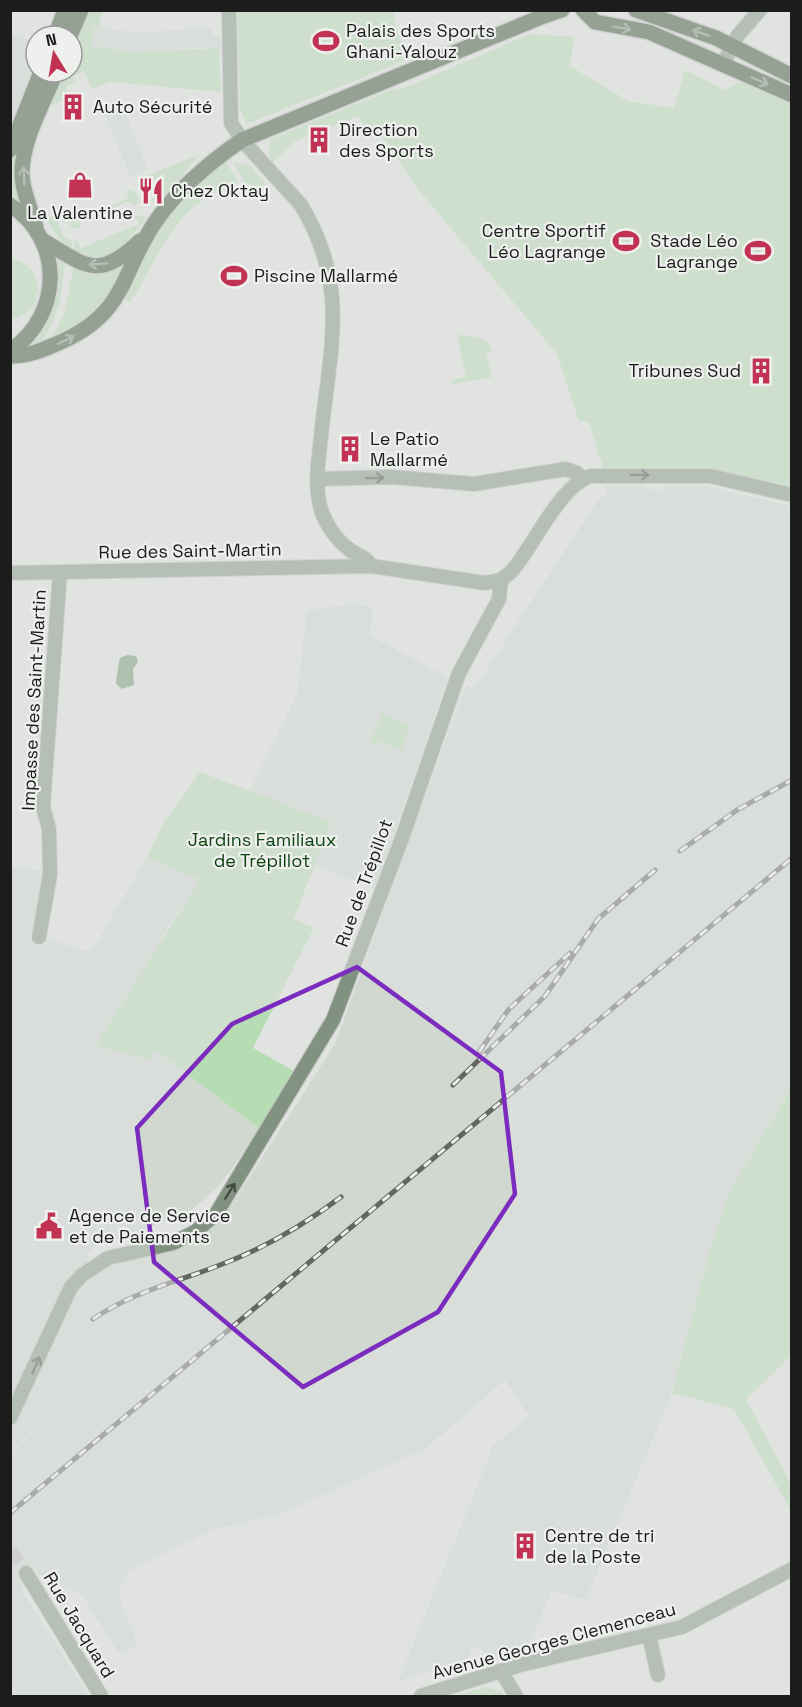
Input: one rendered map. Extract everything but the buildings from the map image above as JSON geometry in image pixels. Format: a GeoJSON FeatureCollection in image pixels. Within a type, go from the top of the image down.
{"type":"FeatureCollection","features":[{"type":"Feature","properties":{"kind":"main road"},"geometry":{"type":"LineString","coordinates":[[75,24],[81,10]]}},
{"type":"Feature","properties":{"kind":"main road"},"geometry":{"type":"LineString","coordinates":[[10,205],[24,216],[40,236],[72,260],[96,266],[119,260],[146,235],[185,185],[212,160],[242,140],[562,10]]}},
{"type":"Feature","properties":{"kind":"main road"},"geometry":{"type":"LineString","coordinates":[[584,10],[595,22],[649,32],[792,95]]}},
{"type":"Feature","properties":{"kind":"main road"},"geometry":{"type":"LineString","coordinates":[[636,10],[732,46],[792,76]]}},
{"type":"Feature","properties":{"kind":"main road"},"geometry":{"type":"LineString","coordinates":[[10,150],[36,84]]}},
{"type":"Feature","properties":{"kind":"main road"},"geometry":{"type":"LineString","coordinates":[[10,351],[29,336],[46,306],[51,272],[25,192],[23,164],[29,141],[51,84]]}},
{"type":"Feature","properties":{"kind":"main road"},"geometry":{"type":"LineString","coordinates":[[10,356],[27,356],[51,347],[88,328],[101,318],[119,294],[146,235]]}},
{"type":"Feature","properties":{"kind":"street","name":"Rue des Saint-Martin"},"geometry":{"type":"LineString","coordinates":[[229,10],[231,123],[242,140],[301,205],[319,237],[334,293],[334,323],[317,478],[319,502],[325,521],[335,535],[350,550],[368,560],[371,566]]}},
{"type":"Feature","properties":{"kind":"street"},"geometry":{"type":"LineString","coordinates":[[723,64],[750,19],[760,10]]}},
{"type":"Feature","properties":{"kind":"street"},"geometry":{"type":"LineString","coordinates":[[317,478],[391,477],[474,484],[566,469],[577,473],[582,479]]}},
{"type":"Feature","properties":{"kind":"street"},"geometry":{"type":"LineString","coordinates":[[501,580],[522,559],[568,492],[582,479],[607,475],[710,476],[792,495]]}},
{"type":"Feature","properties":{"kind":"street","name":"Rue des Saint-Martin"},"geometry":{"type":"LineString","coordinates":[[10,573],[371,566],[475,583],[501,580]]}},
{"type":"Feature","properties":{"kind":"street","name":"Impasse des Saint-Martin"},"geometry":{"type":"LineString","coordinates":[[39,936],[50,875],[49,829],[43,807],[60,572]]}},
{"type":"Feature","properties":{"kind":"street","name":"Rue de Trépillot"},"geometry":{"type":"LineString","coordinates":[[10,1418],[71,1287],[96,1265],[108,1258],[173,1243],[195,1232],[216,1214],[333,1020],[402,838],[404,824],[459,673],[499,599],[501,580]]}},
{"type":"Feature","properties":{"kind":"street","name":"Avenue Georges Clemenceau"},"geometry":{"type":"LineString","coordinates":[[421,1696],[501,1671],[681,1627],[792,1569]]}},
{"type":"Feature","properties":{"kind":"street","name":"Rue Jacquard"},"geometry":{"type":"LineString","coordinates":[[26,1573],[101,1696]]}},
{"type":"Feature","properties":{"kind":"street"},"geometry":{"type":"LineString","coordinates":[[649,1635],[658,1675]]}},
{"type":"Feature","properties":{"kind":"street"},"geometry":{"type":"LineString","coordinates":[[501,1671],[516,1696]]}},
{"type":"Feature","properties":{"kind":"highlighted area"},"geometry":{"type":"Polygon","coordinates":[[[357,967],[501,1072],[515,1194],[438,1312],[303,1387],[154,1262],[137,1128],[232,1024],[357,967]]]}},
{"type":"Feature","properties":{"kind":"shaded area"},"geometry":{"type":"Polygon","coordinates":[[[94,26],[138,33],[211,27],[212,36],[220,34],[221,51],[216,47],[134,52],[90,46],[94,26]]]}},
{"type":"Feature","properties":{"kind":"shaded area"},"geometry":{"type":"Polygon","coordinates":[[[10,33],[24,38],[24,84],[28,84],[11,128],[10,33]]]}},
{"type":"Feature","properties":{"kind":"shaded area"},"geometry":{"type":"Polygon","coordinates":[[[119,98],[148,170],[131,178],[101,105],[119,98]]]}},
{"type":"Feature","properties":{"kind":"shaded area"},"geometry":{"type":"Polygon","coordinates":[[[605,485],[641,485],[662,493],[668,486],[705,486],[791,506],[791,1088],[730,1191],[707,1261],[672,1393],[586,1600],[552,1591],[526,1650],[500,1658],[473,1647],[461,1673],[443,1679],[427,1672],[398,1682],[493,1446],[529,1416],[505,1380],[425,1449],[278,1515],[212,1530],[128,1571],[120,1589],[121,1604],[138,1645],[119,1654],[82,1595],[50,1583],[31,1566],[20,1574],[24,1594],[89,1696],[11,1696],[11,1452],[150,1329],[11,1450],[11,1426],[62,1315],[81,1282],[106,1266],[205,1232],[231,1206],[335,1044],[466,685],[474,689],[600,497],[607,493],[605,485]]]}},
{"type":"Feature","properties":{"kind":"shaded area"},"geometry":{"type":"Polygon","coordinates":[[[356,604],[373,607],[370,636],[448,677],[375,889],[314,865],[331,822],[249,792],[297,694],[307,610],[356,604]]]}},
{"type":"Feature","properties":{"kind":"shaded area"},"geometry":{"type":"Polygon","coordinates":[[[127,655],[136,656],[138,662],[133,669],[134,685],[122,689],[116,684],[120,658],[127,655]]]}},
{"type":"Feature","properties":{"kind":"shaded area"},"geometry":{"type":"Polygon","coordinates":[[[147,858],[200,880],[162,937],[156,1049],[260,1129],[220,1185],[189,1212],[186,1210],[126,1240],[113,1239],[101,1242],[87,1253],[90,1258],[68,1282],[11,1400],[11,866],[47,871],[35,935],[91,952],[147,858]]]}},
{"type":"Feature","properties":{"kind":"green space"},"geometry":{"type":"Polygon","coordinates":[[[89,11],[102,11],[99,27],[94,27],[91,46],[134,52],[219,48],[221,92],[110,82],[92,89],[84,71],[83,24],[89,11]]]}},
{"type":"Feature","properties":{"kind":"green space","name":"Palais des Sports Ghani-Yalouz"},"geometry":{"type":"Polygon","coordinates":[[[237,11],[394,11],[396,27],[409,59],[247,124],[240,110],[237,11]]]}},
{"type":"Feature","properties":{"kind":"green space","name":"Centre Sportif Léo Lagrange"},"geometry":{"type":"Polygon","coordinates":[[[530,34],[574,37],[570,66],[628,101],[674,108],[685,70],[725,90],[743,80],[791,103],[791,486],[716,471],[603,468],[589,423],[579,421],[557,354],[421,193],[374,125],[365,129],[358,116],[296,141],[272,163],[268,153],[271,139],[393,89],[404,88],[530,34]]]}},
{"type":"Feature","properties":{"kind":"green space"},"geometry":{"type":"Polygon","coordinates":[[[59,84],[71,84],[67,86],[66,99],[51,105],[59,84]]]}},
{"type":"Feature","properties":{"kind":"green space"},"geometry":{"type":"Polygon","coordinates":[[[21,139],[22,206],[11,198],[10,160],[21,139]]]}},
{"type":"Feature","properties":{"kind":"green space"},"geometry":{"type":"Polygon","coordinates":[[[200,154],[158,205],[150,200],[158,197],[151,179],[143,182],[142,178],[200,154]]]}},
{"type":"Feature","properties":{"kind":"green space"},"geometry":{"type":"Polygon","coordinates":[[[226,162],[239,183],[217,192],[184,216],[172,231],[130,303],[125,299],[159,233],[185,200],[226,162]]]}},
{"type":"Feature","properties":{"kind":"green space"},"geometry":{"type":"Polygon","coordinates":[[[233,162],[251,166],[266,185],[259,187],[245,183],[233,162]]]}},
{"type":"Feature","properties":{"kind":"green space"},"geometry":{"type":"Polygon","coordinates":[[[126,190],[133,190],[138,196],[138,202],[134,207],[130,201],[79,222],[81,229],[71,227],[69,220],[74,212],[77,219],[129,198],[126,190]]]}},
{"type":"Feature","properties":{"kind":"green space"},"geometry":{"type":"Polygon","coordinates":[[[55,215],[64,237],[71,240],[73,250],[60,240],[46,219],[55,215]]]}},
{"type":"Feature","properties":{"kind":"green space"},"geometry":{"type":"Polygon","coordinates":[[[142,215],[146,219],[132,236],[106,255],[86,256],[75,251],[74,241],[77,240],[81,248],[139,224],[135,216],[142,215]]]}},
{"type":"Feature","properties":{"kind":"green space"},"geometry":{"type":"Polygon","coordinates":[[[54,258],[65,265],[60,302],[51,326],[43,339],[45,346],[28,347],[43,327],[53,306],[56,283],[54,258]]]}},
{"type":"Feature","properties":{"kind":"green space"},"geometry":{"type":"Polygon","coordinates":[[[10,259],[22,263],[31,270],[38,289],[31,308],[23,315],[11,319],[10,259]]]}},
{"type":"Feature","properties":{"kind":"green space"},"geometry":{"type":"Polygon","coordinates":[[[124,268],[112,291],[95,310],[52,338],[65,311],[73,269],[100,272],[124,268]]]}},
{"type":"Feature","properties":{"kind":"green space"},"geometry":{"type":"Polygon","coordinates":[[[457,335],[474,336],[487,342],[493,352],[486,351],[492,377],[450,385],[452,380],[466,377],[457,335]]]}},
{"type":"Feature","properties":{"kind":"green space"},"geometry":{"type":"Polygon","coordinates":[[[383,712],[394,720],[409,724],[402,750],[383,742],[369,744],[383,712]]]}},
{"type":"Feature","properties":{"kind":"green space","name":"Jardins Familiaux de Trépillot"},"geometry":{"type":"Polygon","coordinates":[[[200,772],[331,822],[294,919],[314,928],[253,1048],[296,1072],[260,1129],[156,1050],[149,1060],[96,1045],[200,880],[147,858],[162,825],[200,772]]]}},
{"type":"Feature","properties":{"kind":"green space"},"geometry":{"type":"Polygon","coordinates":[[[791,1088],[791,1356],[746,1399],[791,1484],[791,1511],[734,1409],[672,1393],[707,1261],[730,1191],[791,1088]]]}},
{"type":"Feature","properties":{"kind":"green space"},"geometry":{"type":"Polygon","coordinates":[[[486,1687],[500,1691],[504,1696],[455,1696],[486,1687]]]}},
{"type":"Feature","properties":{"kind":"tunnel"},"geometry":{"type":"LineString","coordinates":[[10,1551],[26,1573]]}},
{"type":"Feature","properties":{"kind":"railway"},"geometry":{"type":"LineString","coordinates":[[680,851],[737,810],[792,780]]}},
{"type":"Feature","properties":{"kind":"railway"},"geometry":{"type":"LineString","coordinates":[[10,1513],[792,858]]}},
{"type":"Feature","properties":{"kind":"railway"},"geometry":{"type":"LineString","coordinates":[[453,1085],[545,996],[598,919],[655,870]]}},
{"type":"Feature","properties":{"kind":"railway"},"geometry":{"type":"LineString","coordinates":[[479,1052],[509,1009],[570,953]]}},
{"type":"Feature","properties":{"kind":"railway"},"geometry":{"type":"LineString","coordinates":[[93,1319],[140,1294],[220,1265],[268,1244],[341,1197]]}},
{"type":"Feature","properties":{"kind":"place","name":"Palais des Sports Ghani-Yalouz"},"geometry":{"type":"Point","coordinates":[326,41]}},
{"type":"Feature","properties":{"kind":"place","name":"Auto Sécurité"},"geometry":{"type":"Point","coordinates":[73,107]}},
{"type":"Feature","properties":{"kind":"place","name":"Direction des Sports"},"geometry":{"type":"Point","coordinates":[319,140]}},
{"type":"Feature","properties":{"kind":"place","name":"La Valentine"},"geometry":{"type":"Point","coordinates":[80,185]}},
{"type":"Feature","properties":{"kind":"place","name":"Chez Oktay"},"geometry":{"type":"Point","coordinates":[151,191]}},
{"type":"Feature","properties":{"kind":"place","name":"Centre Sportif Léo Lagrange"},"geometry":{"type":"Point","coordinates":[626,241]}},
{"type":"Feature","properties":{"kind":"place","name":"Stade Léo Lagrange"},"geometry":{"type":"Point","coordinates":[758,251]}},
{"type":"Feature","properties":{"kind":"place","name":"Piscine Mallarmé"},"geometry":{"type":"Point","coordinates":[234,276]}},
{"type":"Feature","properties":{"kind":"place","name":"Tribunes Sud"},"geometry":{"type":"Point","coordinates":[761,371]}},
{"type":"Feature","properties":{"kind":"place","name":"Le Patio Mallarmé"},"geometry":{"type":"Point","coordinates":[350,449]}},
{"type":"Feature","properties":{"kind":"place","name":"Agence de Service et de Paiements"},"geometry":{"type":"Point","coordinates":[49,1226]}},
{"type":"Feature","properties":{"kind":"place","name":"Centre de tri de la Poste"},"geometry":{"type":"Point","coordinates":[525,1546]}}]}
